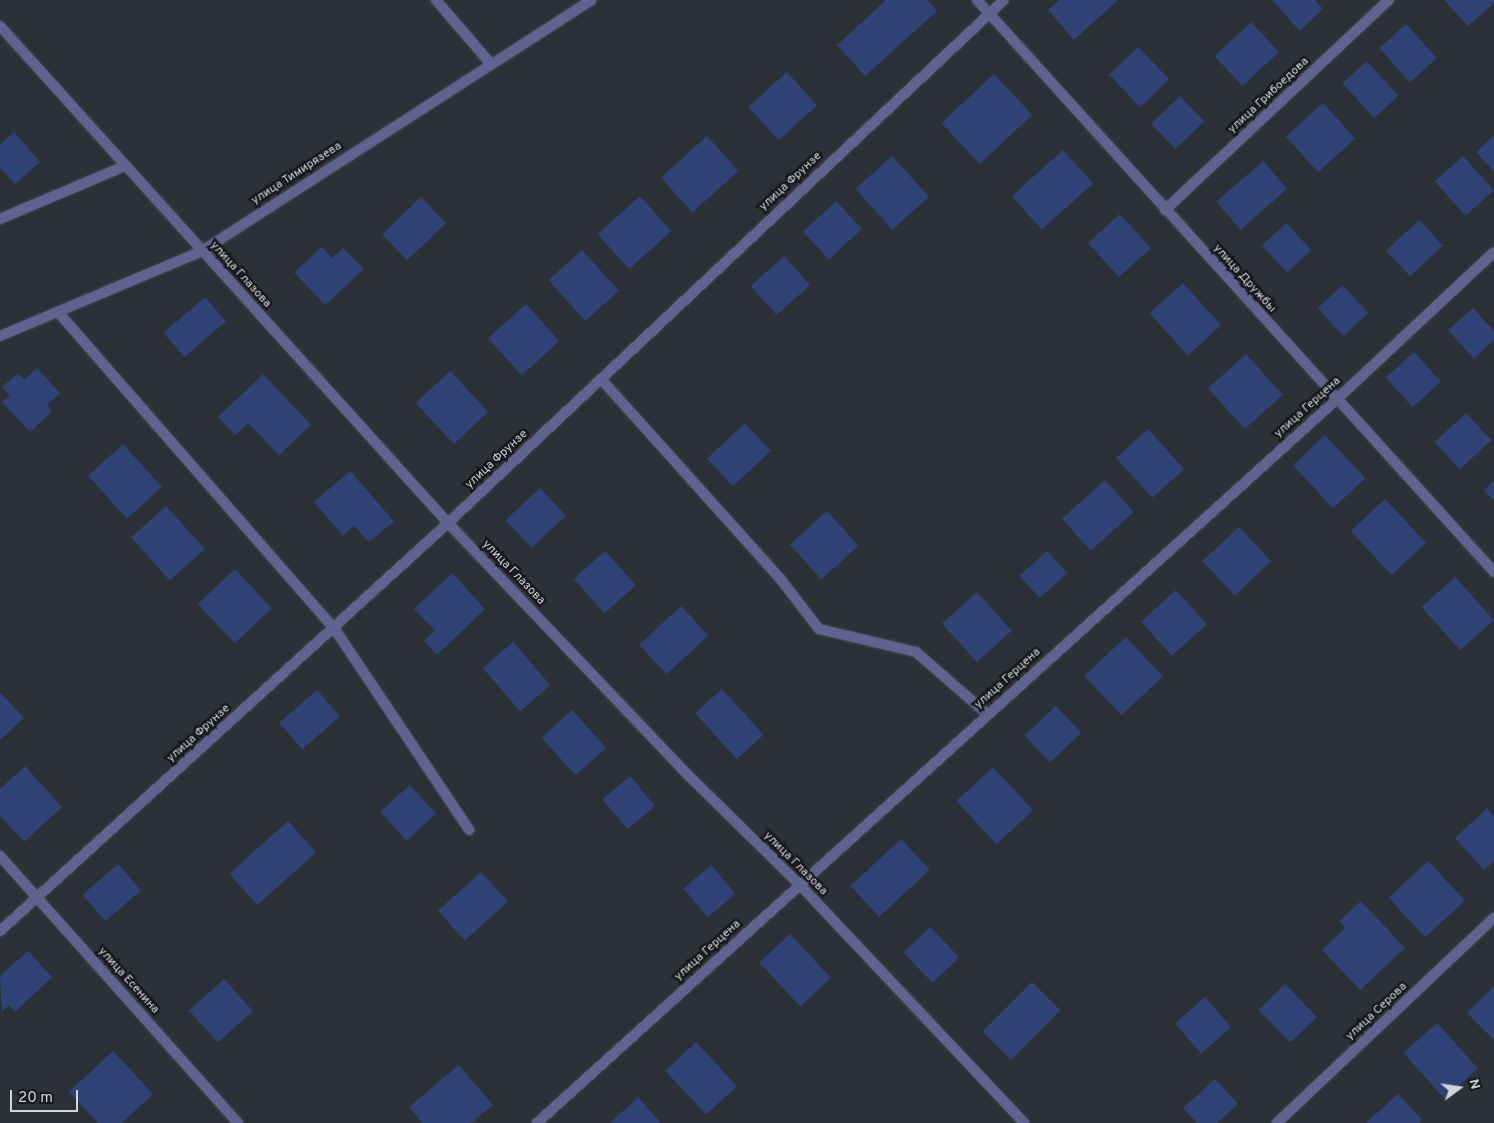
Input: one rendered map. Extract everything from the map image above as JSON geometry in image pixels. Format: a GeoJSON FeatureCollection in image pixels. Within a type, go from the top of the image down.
{"type":"FeatureCollection","features":[{"type":"Feature","properties":{"kind":"street"},"geometry":{"type":"LineString","coordinates":[[436,0],[490,63]]}},
{"type":"Feature","properties":{"kind":"street","name":"улица Тимирязева"},"geometry":{"type":"LineString","coordinates":[[0,336],[202,252],[490,63],[591,0]]}},
{"type":"Feature","properties":{"kind":"street","name":"улица Дружбы"},"geometry":{"type":"LineString","coordinates":[[977,0],[1336,400],[1494,572]]}},
{"type":"Feature","properties":{"kind":"street","name":"улица Фрунзе"},"geometry":{"type":"LineString","coordinates":[[0,931],[448,523],[989,12],[1004,0]]}},
{"type":"Feature","properties":{"kind":"street","name":"улица Грибоедова"},"geometry":{"type":"LineString","coordinates":[[1166,210],[1389,0]]}},
{"type":"Feature","properties":{"kind":"street","name":"улица Глазова"},"geometry":{"type":"LineString","coordinates":[[0,26],[448,523],[688,776],[800,885],[1024,1123]]}},
{"type":"Feature","properties":{"kind":"street"},"geometry":{"type":"LineString","coordinates":[[0,219],[125,166]]}},
{"type":"Feature","properties":{"kind":"street","name":"улица Герцена"},"geometry":{"type":"LineString","coordinates":[[537,1123],[1336,400],[1494,252]]}},
{"type":"Feature","properties":{"kind":"street"},"geometry":{"type":"LineString","coordinates":[[58,312],[334,628],[470,830]]}},
{"type":"Feature","properties":{"kind":"street"},"geometry":{"type":"LineString","coordinates":[[601,379],[782,581],[819,629],[916,652],[987,714]]}},
{"type":"Feature","properties":{"kind":"street","name":"улица Есенина"},"geometry":{"type":"LineString","coordinates":[[0,856],[238,1123]]}},
{"type":"Feature","properties":{"kind":"street","name":"улица Серова"},"geometry":{"type":"LineString","coordinates":[[1277,1123],[1494,918]]}},
{"type":"Feature","properties":{"kind":"building"},"geometry":{"type":"Polygon","coordinates":[[[886,0],[927,0],[937,11],[865,76],[837,45],[886,0]]]}},
{"type":"Feature","properties":{"kind":"building"},"geometry":{"type":"Polygon","coordinates":[[[1059,0],[1118,0],[1074,40],[1048,10],[1059,0]]]}},
{"type":"Feature","properties":{"kind":"building"},"geometry":{"type":"Polygon","coordinates":[[[1272,0],[1315,0],[1323,9],[1300,31],[1272,0]]]}},
{"type":"Feature","properties":{"kind":"building"},"geometry":{"type":"Polygon","coordinates":[[[1444,0],[1494,0],[1494,3],[1468,26],[1444,0]]]}},
{"type":"Feature","properties":{"kind":"building"},"geometry":{"type":"Polygon","coordinates":[[[1251,22],[1279,52],[1242,86],[1214,56],[1251,22]]]}},
{"type":"Feature","properties":{"kind":"building"},"geometry":{"type":"Polygon","coordinates":[[[1406,24],[1437,58],[1410,82],[1379,48],[1406,24]]]}},
{"type":"Feature","properties":{"kind":"building"},"geometry":{"type":"Polygon","coordinates":[[[1138,47],[1169,79],[1140,107],[1109,75],[1138,47]]]}},
{"type":"Feature","properties":{"kind":"building"},"geometry":{"type":"Polygon","coordinates":[[[1367,61],[1398,96],[1374,118],[1342,83],[1367,61]]]}},
{"type":"Feature","properties":{"kind":"building"},"geometry":{"type":"Polygon","coordinates":[[[787,72],[817,105],[778,140],[748,107],[787,72]]]}},
{"type":"Feature","properties":{"kind":"building"},"geometry":{"type":"Polygon","coordinates":[[[994,74],[1032,115],[980,164],[941,123],[994,74]]]}},
{"type":"Feature","properties":{"kind":"building"},"geometry":{"type":"Polygon","coordinates":[[[1180,96],[1204,121],[1176,149],[1151,124],[1180,96]]]}},
{"type":"Feature","properties":{"kind":"building"},"geometry":{"type":"Polygon","coordinates":[[[1323,103],[1355,139],[1318,172],[1286,136],[1323,103]]]}},
{"type":"Feature","properties":{"kind":"building"},"geometry":{"type":"Polygon","coordinates":[[[14,132],[40,162],[15,184],[0,168],[0,145],[14,132]]]}},
{"type":"Feature","properties":{"kind":"building"},"geometry":{"type":"Polygon","coordinates":[[[1494,135],[1494,172],[1476,152],[1494,135]]]}},
{"type":"Feature","properties":{"kind":"building"},"geometry":{"type":"Polygon","coordinates":[[[707,136],[738,171],[692,212],[661,177],[707,136]]]}},
{"type":"Feature","properties":{"kind":"building"},"geometry":{"type":"Polygon","coordinates":[[[1063,150],[1093,183],[1042,230],[1012,196],[1063,150]]]}},
{"type":"Feature","properties":{"kind":"building"},"geometry":{"type":"Polygon","coordinates":[[[892,156],[929,197],[892,230],[856,189],[892,156]]]}},
{"type":"Feature","properties":{"kind":"building"},"geometry":{"type":"Polygon","coordinates":[[[1463,156],[1494,190],[1466,216],[1435,181],[1463,156]]]}},
{"type":"Feature","properties":{"kind":"building"},"geometry":{"type":"Polygon","coordinates":[[[1263,161],[1287,189],[1240,230],[1216,202],[1263,161]]]}},
{"type":"Feature","properties":{"kind":"building"},"geometry":{"type":"Polygon","coordinates":[[[640,196],[671,231],[629,269],[598,234],[640,196]]]}},
{"type":"Feature","properties":{"kind":"building"},"geometry":{"type":"Polygon","coordinates":[[[421,197],[446,223],[407,260],[382,235],[421,197]]]}},
{"type":"Feature","properties":{"kind":"building"},"geometry":{"type":"Polygon","coordinates":[[[836,201],[862,229],[829,259],[803,232],[836,201]]]}},
{"type":"Feature","properties":{"kind":"building"},"geometry":{"type":"Polygon","coordinates":[[[1120,214],[1151,248],[1119,277],[1088,243],[1120,214]]]}},
{"type":"Feature","properties":{"kind":"building"},"geometry":{"type":"Polygon","coordinates":[[[1419,220],[1443,246],[1410,276],[1386,251],[1419,220]]]}},
{"type":"Feature","properties":{"kind":"building"},"geometry":{"type":"Polygon","coordinates":[[[1286,223],[1311,250],[1287,273],[1262,246],[1286,223]]]}},
{"type":"Feature","properties":{"kind":"building"},"geometry":{"type":"Polygon","coordinates":[[[322,247],[332,258],[343,248],[364,269],[325,305],[294,272],[322,247]]]}},
{"type":"Feature","properties":{"kind":"building"},"geometry":{"type":"Polygon","coordinates":[[[582,250],[619,291],[585,321],[549,280],[582,250]]]}},
{"type":"Feature","properties":{"kind":"building"},"geometry":{"type":"Polygon","coordinates":[[[784,256],[810,285],[777,315],[751,286],[784,256]]]}},
{"type":"Feature","properties":{"kind":"building"},"geometry":{"type":"Polygon","coordinates":[[[1183,283],[1221,325],[1188,355],[1150,313],[1183,283]]]}},
{"type":"Feature","properties":{"kind":"building"},"geometry":{"type":"Polygon","coordinates":[[[1343,285],[1368,313],[1343,336],[1318,308],[1343,285]]]}},
{"type":"Feature","properties":{"kind":"building"},"geometry":{"type":"Polygon","coordinates":[[[205,297],[226,321],[184,357],[163,333],[205,297]]]}},
{"type":"Feature","properties":{"kind":"building"},"geometry":{"type":"Polygon","coordinates":[[[526,304],[559,341],[522,375],[488,338],[526,304]]]}},
{"type":"Feature","properties":{"kind":"building"},"geometry":{"type":"Polygon","coordinates":[[[1473,308],[1494,331],[1494,340],[1474,359],[1448,330],[1473,308]]]}},
{"type":"Feature","properties":{"kind":"building"},"geometry":{"type":"Polygon","coordinates":[[[1414,352],[1441,382],[1413,407],[1386,377],[1414,352]]]}},
{"type":"Feature","properties":{"kind":"building"},"geometry":{"type":"Polygon","coordinates":[[[1246,354],[1283,395],[1245,429],[1208,388],[1246,354]]]}},
{"type":"Feature","properties":{"kind":"building"},"geometry":{"type":"Polygon","coordinates":[[[37,368],[60,393],[47,405],[52,411],[30,432],[2,402],[10,395],[2,387],[18,373],[24,380],[37,368]]]}},
{"type":"Feature","properties":{"kind":"building"},"geometry":{"type":"Polygon","coordinates":[[[450,371],[488,412],[454,444],[416,403],[450,371]]]}},
{"type":"Feature","properties":{"kind":"building"},"geometry":{"type":"Polygon","coordinates":[[[263,374],[311,425],[279,455],[248,423],[235,435],[218,417],[263,374]]]}},
{"type":"Feature","properties":{"kind":"building"},"geometry":{"type":"Polygon","coordinates":[[[1466,413],[1491,440],[1460,469],[1435,442],[1466,413]]]}},
{"type":"Feature","properties":{"kind":"building"},"geometry":{"type":"Polygon","coordinates":[[[745,423],[771,451],[733,486],[707,458],[745,423]]]}},
{"type":"Feature","properties":{"kind":"building"},"geometry":{"type":"Polygon","coordinates":[[[1148,429],[1184,469],[1152,498],[1116,458],[1148,429]]]}},
{"type":"Feature","properties":{"kind":"building"},"geometry":{"type":"Polygon","coordinates":[[[1325,435],[1365,478],[1333,508],[1293,465],[1325,435]]]}},
{"type":"Feature","properties":{"kind":"building"},"geometry":{"type":"Polygon","coordinates":[[[123,444],[162,487],[127,519],[88,475],[123,444]]]}},
{"type":"Feature","properties":{"kind":"building"},"geometry":{"type":"Polygon","coordinates":[[[350,471],[394,521],[369,542],[354,526],[343,536],[314,502],[350,471]]]}},
{"type":"Feature","properties":{"kind":"building"},"geometry":{"type":"Polygon","coordinates":[[[1105,480],[1134,512],[1091,551],[1062,519],[1105,480]]]}},
{"type":"Feature","properties":{"kind":"building"},"geometry":{"type":"Polygon","coordinates":[[[1494,481],[1494,501],[1484,490],[1494,481]]]}},
{"type":"Feature","properties":{"kind":"building"},"geometry":{"type":"Polygon","coordinates":[[[540,488],[566,516],[532,548],[506,520],[540,488]]]}},
{"type":"Feature","properties":{"kind":"building"},"geometry":{"type":"Polygon","coordinates":[[[1385,499],[1426,543],[1392,575],[1351,531],[1385,499]]]}},
{"type":"Feature","properties":{"kind":"building"},"geometry":{"type":"Polygon","coordinates":[[[166,506],[205,549],[170,581],[131,537],[166,506]]]}},
{"type":"Feature","properties":{"kind":"building"},"geometry":{"type":"Polygon","coordinates":[[[827,511],[858,546],[821,579],[790,544],[827,511]]]}},
{"type":"Feature","properties":{"kind":"building"},"geometry":{"type":"Polygon","coordinates":[[[1239,527],[1271,561],[1234,595],[1202,561],[1239,527]]]}},
{"type":"Feature","properties":{"kind":"building"},"geometry":{"type":"Polygon","coordinates":[[[605,551],[636,585],[605,613],[574,579],[605,551]]]}},
{"type":"Feature","properties":{"kind":"building"},"geometry":{"type":"Polygon","coordinates":[[[1047,551],[1067,573],[1040,598],[1020,576],[1047,551]]]}},
{"type":"Feature","properties":{"kind":"building"},"geometry":{"type":"Polygon","coordinates":[[[235,569],[272,608],[235,643],[198,604],[235,569]]]}},
{"type":"Feature","properties":{"kind":"building"},"geometry":{"type":"Polygon","coordinates":[[[452,573],[485,609],[437,655],[424,641],[435,631],[414,609],[452,573]]]}},
{"type":"Feature","properties":{"kind":"building"},"geometry":{"type":"Polygon","coordinates":[[[1455,577],[1494,620],[1460,650],[1422,607],[1455,577]]]}},
{"type":"Feature","properties":{"kind":"building"},"geometry":{"type":"Polygon","coordinates":[[[1176,590],[1207,624],[1172,656],[1141,621],[1176,590]]]}},
{"type":"Feature","properties":{"kind":"building"},"geometry":{"type":"Polygon","coordinates":[[[977,592],[1012,631],[977,662],[942,623],[977,592]]]}},
{"type":"Feature","properties":{"kind":"building"},"geometry":{"type":"Polygon","coordinates":[[[681,606],[708,635],[667,674],[639,645],[681,606]]]}},
{"type":"Feature","properties":{"kind":"building"},"geometry":{"type":"Polygon","coordinates":[[[1126,637],[1163,676],[1121,715],[1084,676],[1126,637]]]}},
{"type":"Feature","properties":{"kind":"building"},"geometry":{"type":"Polygon","coordinates":[[[513,642],[550,685],[520,711],[483,668],[513,642]]]}},
{"type":"Feature","properties":{"kind":"building"},"geometry":{"type":"Polygon","coordinates":[[[722,689],[763,735],[737,759],[695,713],[722,689]]]}},
{"type":"Feature","properties":{"kind":"building"},"geometry":{"type":"Polygon","coordinates":[[[317,690],[340,716],[302,749],[279,723],[317,690]]]}},
{"type":"Feature","properties":{"kind":"building"},"geometry":{"type":"Polygon","coordinates":[[[0,692],[24,718],[0,740],[0,692]]]}},
{"type":"Feature","properties":{"kind":"building"},"geometry":{"type":"Polygon","coordinates":[[[1056,706],[1081,733],[1050,762],[1025,735],[1056,706]]]}},
{"type":"Feature","properties":{"kind":"building"},"geometry":{"type":"Polygon","coordinates":[[[572,710],[606,748],[576,775],[542,737],[572,710]]]}},
{"type":"Feature","properties":{"kind":"building"},"geometry":{"type":"Polygon","coordinates":[[[25,766],[62,807],[24,842],[0,816],[0,789],[25,766]]]}},
{"type":"Feature","properties":{"kind":"building"},"geometry":{"type":"Polygon","coordinates":[[[993,767],[1033,810],[997,844],[956,801],[993,767]]]}},
{"type":"Feature","properties":{"kind":"building"},"geometry":{"type":"Polygon","coordinates":[[[630,776],[655,806],[627,829],[602,799],[630,776]]]}},
{"type":"Feature","properties":{"kind":"building"},"geometry":{"type":"Polygon","coordinates":[[[410,785],[436,814],[406,841],[380,812],[410,785]]]}},
{"type":"Feature","properties":{"kind":"building"},"geometry":{"type":"Polygon","coordinates":[[[1487,808],[1494,817],[1494,861],[1484,870],[1455,838],[1487,808]]]}},
{"type":"Feature","properties":{"kind":"building"},"geometry":{"type":"Polygon","coordinates":[[[288,821],[316,852],[257,905],[229,874],[288,821]]]}},
{"type":"Feature","properties":{"kind":"building"},"geometry":{"type":"Polygon","coordinates":[[[901,839],[930,870],[879,917],[851,886],[901,839]]]}},
{"type":"Feature","properties":{"kind":"building"},"geometry":{"type":"Polygon","coordinates":[[[1428,861],[1465,900],[1425,937],[1389,898],[1428,861]]]}},
{"type":"Feature","properties":{"kind":"building"},"geometry":{"type":"Polygon","coordinates":[[[118,864],[141,890],[105,921],[83,895],[118,864]]]}},
{"type":"Feature","properties":{"kind":"building"},"geometry":{"type":"Polygon","coordinates":[[[711,865],[735,894],[708,917],[683,888],[711,865]]]}},
{"type":"Feature","properties":{"kind":"building"},"geometry":{"type":"Polygon","coordinates":[[[481,872],[508,902],[465,941],[438,911],[481,872]]]}},
{"type":"Feature","properties":{"kind":"building"},"geometry":{"type":"Polygon","coordinates":[[[1361,901],[1405,948],[1360,990],[1322,950],[1345,928],[1339,921],[1361,901]]]}},
{"type":"Feature","properties":{"kind":"building"},"geometry":{"type":"Polygon","coordinates":[[[930,927],[959,957],[933,983],[903,953],[930,927]]]}},
{"type":"Feature","properties":{"kind":"building"},"geometry":{"type":"Polygon","coordinates":[[[790,934],[831,978],[800,1007],[759,963],[790,934]]]}},
{"type":"Feature","properties":{"kind":"building"},"geometry":{"type":"Polygon","coordinates":[[[28,951],[52,977],[15,1012],[9,1005],[2,1012],[0,976],[28,951]]]}},
{"type":"Feature","properties":{"kind":"building"},"geometry":{"type":"Polygon","coordinates":[[[224,979],[253,1011],[218,1042],[189,1010],[224,979]]]}},
{"type":"Feature","properties":{"kind":"building"},"geometry":{"type":"Polygon","coordinates":[[[1032,982],[1060,1010],[1011,1060],[983,1031],[1032,982]]]}},
{"type":"Feature","properties":{"kind":"building"},"geometry":{"type":"Polygon","coordinates":[[[1285,984],[1317,1017],[1290,1043],[1258,1010],[1285,984]]]}},
{"type":"Feature","properties":{"kind":"building"},"geometry":{"type":"Polygon","coordinates":[[[1494,986],[1494,1040],[1467,1013],[1494,986]]]}},
{"type":"Feature","properties":{"kind":"building"},"geometry":{"type":"Polygon","coordinates":[[[1205,997],[1231,1027],[1201,1053],[1175,1023],[1205,997]]]}},
{"type":"Feature","properties":{"kind":"building"},"geometry":{"type":"Polygon","coordinates":[[[1437,1023],[1478,1068],[1444,1098],[1404,1053],[1437,1023]]]}},
{"type":"Feature","properties":{"kind":"building"},"geometry":{"type":"Polygon","coordinates":[[[696,1042],[737,1086],[706,1115],[665,1071],[696,1042]]]}},
{"type":"Feature","properties":{"kind":"building"},"geometry":{"type":"Polygon","coordinates":[[[113,1051],[153,1094],[122,1123],[98,1123],[69,1092],[113,1051]]]}},
{"type":"Feature","properties":{"kind":"building"},"geometry":{"type":"Polygon","coordinates":[[[459,1065],[493,1105],[471,1123],[422,1123],[409,1107],[459,1065]]]}},
{"type":"Feature","properties":{"kind":"building"},"geometry":{"type":"Polygon","coordinates":[[[1215,1079],[1238,1104],[1217,1123],[1197,1123],[1183,1108],[1215,1079]]]}},
{"type":"Feature","properties":{"kind":"building"},"geometry":{"type":"Polygon","coordinates":[[[1398,1094],[1422,1120],[1419,1123],[1366,1123],[1398,1094]]]}},
{"type":"Feature","properties":{"kind":"building"},"geometry":{"type":"Polygon","coordinates":[[[638,1097],[661,1123],[610,1123],[638,1097]]]}}]}
